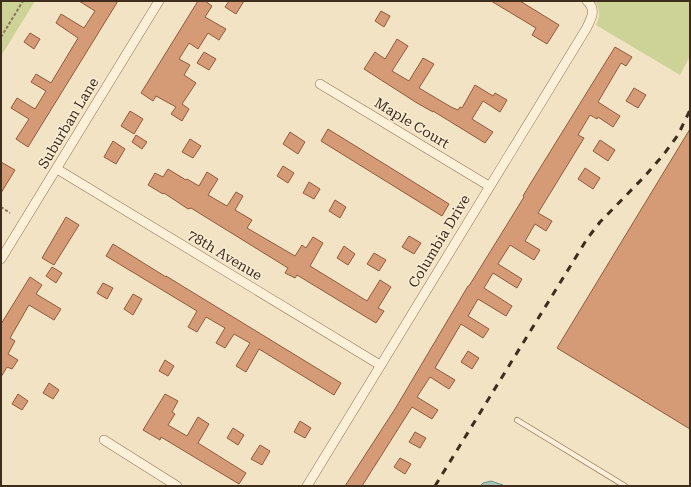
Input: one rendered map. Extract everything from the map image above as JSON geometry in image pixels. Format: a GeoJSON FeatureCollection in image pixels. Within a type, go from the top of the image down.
{"type":"FeatureCollection","features":[{"type":"Feature","properties":{"kind":"street","name":"Suburban Lane"},"geometry":{"type":"LineString","coordinates":[[1,259],[159,1]]}},
{"type":"Feature","properties":{"kind":"street","name":"Columbia Drive"},"geometry":{"type":"LineString","coordinates":[[307,486],[586,29],[593,10],[591,4],[587,1]]}},
{"type":"Feature","properties":{"kind":"street","name":"Maple Court"},"geometry":{"type":"LineString","coordinates":[[320,84],[489,186]]}},
{"type":"Feature","properties":{"kind":"street","name":"78th Avenue"},"geometry":{"type":"LineString","coordinates":[[57,169],[380,365]]}},
{"type":"Feature","properties":{"kind":"street"},"geometry":{"type":"LineString","coordinates":[[104,440],[177,486]]}},
{"type":"Feature","properties":{"kind":"lane"},"geometry":{"type":"LineString","coordinates":[[517,420],[625,486]]}},
{"type":"Feature","properties":{"kind":"path"},"geometry":{"type":"LineString","coordinates":[[1,37],[23,1]]}},
{"type":"Feature","properties":{"kind":"path"},"geometry":{"type":"LineString","coordinates":[[1,207],[10,213]]}},
{"type":"Feature","properties":{"kind":"green space"},"geometry":{"type":"Polygon","coordinates":[[[1,1],[35,1],[1,56],[1,1]]]}},
{"type":"Feature","properties":{"kind":"green space"},"geometry":{"type":"Polygon","coordinates":[[[595,1],[690,1],[690,56],[680,75],[596,25],[599,19],[599,13],[595,1]]]}},
{"type":"Feature","properties":{"kind":"water"},"geometry":{"type":"Polygon","coordinates":[[[491,481],[504,486],[480,486],[483,483],[491,481]]]}},
{"type":"Feature","properties":{"kind":"building"},"geometry":{"type":"Polygon","coordinates":[[[79,1],[118,1],[28,147],[16,139],[29,119],[11,108],[17,98],[35,109],[46,91],[31,82],[36,74],[51,83],[78,38],[56,23],[61,14],[84,28],[95,11],[79,1]]]}},
{"type":"Feature","properties":{"kind":"building"},"geometry":{"type":"Polygon","coordinates":[[[198,1],[205,1],[212,6],[205,17],[226,29],[219,40],[208,33],[198,49],[189,43],[179,59],[190,65],[184,75],[196,83],[182,104],[189,109],[182,121],[171,114],[176,107],[156,96],[153,101],[141,93],[198,1]]]}},
{"type":"Feature","properties":{"kind":"building"},"geometry":{"type":"Polygon","coordinates":[[[229,1],[244,1],[236,14],[225,7],[229,1]]]}},
{"type":"Feature","properties":{"kind":"building"},"geometry":{"type":"Polygon","coordinates":[[[491,1],[520,1],[559,25],[547,44],[532,35],[536,28],[491,1]]]}},
{"type":"Feature","properties":{"kind":"building"},"geometry":{"type":"Polygon","coordinates":[[[381,11],[390,16],[384,27],[375,21],[381,11]]]}},
{"type":"Feature","properties":{"kind":"building"},"geometry":{"type":"Polygon","coordinates":[[[30,33],[40,39],[34,49],[24,42],[30,33]]]}},
{"type":"Feature","properties":{"kind":"building"},"geometry":{"type":"Polygon","coordinates":[[[397,39],[408,46],[392,71],[409,81],[423,58],[434,64],[419,88],[451,107],[458,110],[460,107],[462,108],[475,85],[493,96],[495,93],[507,100],[500,112],[483,101],[472,119],[493,132],[485,143],[433,111],[417,103],[364,69],[375,52],[385,59],[397,39]]]}},
{"type":"Feature","properties":{"kind":"building"},"geometry":{"type":"Polygon","coordinates":[[[615,47],[632,57],[626,66],[621,63],[598,102],[620,116],[613,127],[598,117],[597,119],[590,115],[578,135],[584,138],[538,213],[552,221],[546,231],[535,224],[525,241],[540,250],[534,260],[510,245],[498,264],[522,279],[517,288],[493,273],[484,288],[512,306],[506,316],[478,299],[468,316],[489,329],[483,338],[461,324],[435,368],[455,380],[449,389],[430,377],[417,397],[438,410],[432,419],[412,407],[362,486],[345,486],[395,409],[468,286],[615,47]]]}},
{"type":"Feature","properties":{"kind":"building"},"geometry":{"type":"Polygon","coordinates":[[[204,52],[216,59],[209,70],[197,63],[204,52]]]}},
{"type":"Feature","properties":{"kind":"building"},"geometry":{"type":"Polygon","coordinates":[[[634,88],[646,95],[638,108],[626,101],[634,88]]]}},
{"type":"Feature","properties":{"kind":"building"},"geometry":{"type":"Polygon","coordinates":[[[130,111],[143,119],[134,134],[121,126],[130,111]]]}},
{"type":"Feature","properties":{"kind":"building"},"geometry":{"type":"Polygon","coordinates":[[[328,129],[449,204],[442,216],[321,141],[328,129]]]}},
{"type":"Feature","properties":{"kind":"building"},"geometry":{"type":"Polygon","coordinates":[[[690,129],[690,429],[557,348],[690,129]]]}},
{"type":"Feature","properties":{"kind":"building"},"geometry":{"type":"Polygon","coordinates":[[[290,132],[305,142],[298,154],[283,144],[290,132]]]}},
{"type":"Feature","properties":{"kind":"building"},"geometry":{"type":"Polygon","coordinates":[[[136,135],[147,142],[142,149],[132,142],[136,135]]]}},
{"type":"Feature","properties":{"kind":"building"},"geometry":{"type":"Polygon","coordinates":[[[190,139],[201,146],[193,158],[182,152],[190,139]]]}},
{"type":"Feature","properties":{"kind":"building"},"geometry":{"type":"Polygon","coordinates":[[[600,140],[615,150],[608,161],[593,151],[600,140]]]}},
{"type":"Feature","properties":{"kind":"building"},"geometry":{"type":"Polygon","coordinates":[[[113,141],[125,149],[116,164],[104,157],[113,141]]]}},
{"type":"Feature","properties":{"kind":"building"},"geometry":{"type":"Polygon","coordinates":[[[1,162],[15,170],[1,193],[1,162]]]}},
{"type":"Feature","properties":{"kind":"building"},"geometry":{"type":"Polygon","coordinates":[[[283,166],[294,173],[288,183],[277,176],[283,166]]]}},
{"type":"Feature","properties":{"kind":"building"},"geometry":{"type":"Polygon","coordinates":[[[585,168],[600,178],[593,189],[578,179],[585,168]]]}},
{"type":"Feature","properties":{"kind":"building"},"geometry":{"type":"Polygon","coordinates":[[[168,169],[199,186],[207,172],[218,179],[208,195],[227,206],[236,192],[243,196],[235,210],[252,220],[247,228],[295,256],[302,245],[306,248],[313,237],[323,243],[310,266],[367,301],[380,280],[391,287],[378,308],[384,311],[376,323],[297,275],[295,278],[285,273],[288,268],[191,208],[188,209],[164,193],[163,194],[148,185],[155,173],[163,177],[168,169]]]}},
{"type":"Feature","properties":{"kind":"building"},"geometry":{"type":"Polygon","coordinates":[[[309,182],[320,189],[314,199],[303,193],[309,182]]]}},
{"type":"Feature","properties":{"kind":"building"},"geometry":{"type":"Polygon","coordinates":[[[335,200],[346,207],[340,218],[329,211],[335,200]]]}},
{"type":"Feature","properties":{"kind":"building"},"geometry":{"type":"Polygon","coordinates":[[[66,217],[79,225],[54,265],[42,258],[66,217]]]}},
{"type":"Feature","properties":{"kind":"building"},"geometry":{"type":"Polygon","coordinates":[[[409,236],[421,243],[414,254],[402,247],[409,236]]]}},
{"type":"Feature","properties":{"kind":"building"},"geometry":{"type":"Polygon","coordinates":[[[113,244],[341,383],[334,395],[259,349],[246,372],[236,366],[250,343],[234,334],[225,348],[216,343],[225,328],[206,317],[197,332],[188,327],[197,311],[106,256],[113,244]]]}},
{"type":"Feature","properties":{"kind":"building"},"geometry":{"type":"Polygon","coordinates":[[[344,246],[355,254],[348,265],[337,258],[344,246]]]}},
{"type":"Feature","properties":{"kind":"building"},"geometry":{"type":"Polygon","coordinates":[[[374,253],[386,260],[379,271],[367,264],[374,253]]]}},
{"type":"Feature","properties":{"kind":"building"},"geometry":{"type":"Polygon","coordinates":[[[52,267],[62,273],[56,283],[46,276],[52,267]]]}},
{"type":"Feature","properties":{"kind":"building"},"geometry":{"type":"Polygon","coordinates":[[[30,277],[42,285],[36,294],[61,309],[54,320],[29,305],[10,338],[15,341],[8,354],[18,360],[12,369],[7,367],[1,377],[1,324],[30,277]]]}},
{"type":"Feature","properties":{"kind":"building"},"geometry":{"type":"Polygon","coordinates":[[[103,283],[113,288],[107,299],[97,293],[103,283]]]}},
{"type":"Feature","properties":{"kind":"building"},"geometry":{"type":"Polygon","coordinates":[[[133,294],[142,299],[133,315],[124,309],[133,294]]]}},
{"type":"Feature","properties":{"kind":"building"},"geometry":{"type":"Polygon","coordinates":[[[468,351],[479,358],[472,369],[461,362],[468,351]]]}},
{"type":"Feature","properties":{"kind":"building"},"geometry":{"type":"Polygon","coordinates":[[[165,360],[174,366],[168,376],[159,371],[165,360]]]}},
{"type":"Feature","properties":{"kind":"building"},"geometry":{"type":"Polygon","coordinates":[[[49,383],[59,390],[53,399],[43,393],[49,383]]]}},
{"type":"Feature","properties":{"kind":"building"},"geometry":{"type":"Polygon","coordinates":[[[18,394],[28,401],[22,410],[12,404],[18,394]]]}},
{"type":"Feature","properties":{"kind":"building"},"geometry":{"type":"Polygon","coordinates":[[[165,394],[178,401],[172,412],[175,414],[168,425],[187,436],[198,417],[209,424],[198,443],[246,473],[239,484],[161,437],[160,440],[143,430],[165,394]]]}},
{"type":"Feature","properties":{"kind":"building"},"geometry":{"type":"Polygon","coordinates":[[[300,421],[311,428],[305,438],[294,432],[300,421]]]}},
{"type":"Feature","properties":{"kind":"building"},"geometry":{"type":"Polygon","coordinates":[[[233,428],[244,435],[238,445],[227,438],[233,428]]]}},
{"type":"Feature","properties":{"kind":"building"},"geometry":{"type":"Polygon","coordinates":[[[415,432],[426,438],[420,448],[409,442],[415,432]]]}},
{"type":"Feature","properties":{"kind":"building"},"geometry":{"type":"Polygon","coordinates":[[[260,445],[270,451],[262,465],[251,459],[260,445]]]}},
{"type":"Feature","properties":{"kind":"building"},"geometry":{"type":"Polygon","coordinates":[[[400,458],[411,464],[405,474],[394,467],[400,458]]]}},
{"type":"Feature","properties":{"kind":"railway"},"geometry":{"type":"LineString","coordinates":[[435,486],[587,239],[600,222],[645,176],[664,154],[678,135],[690,110]]}}]}
